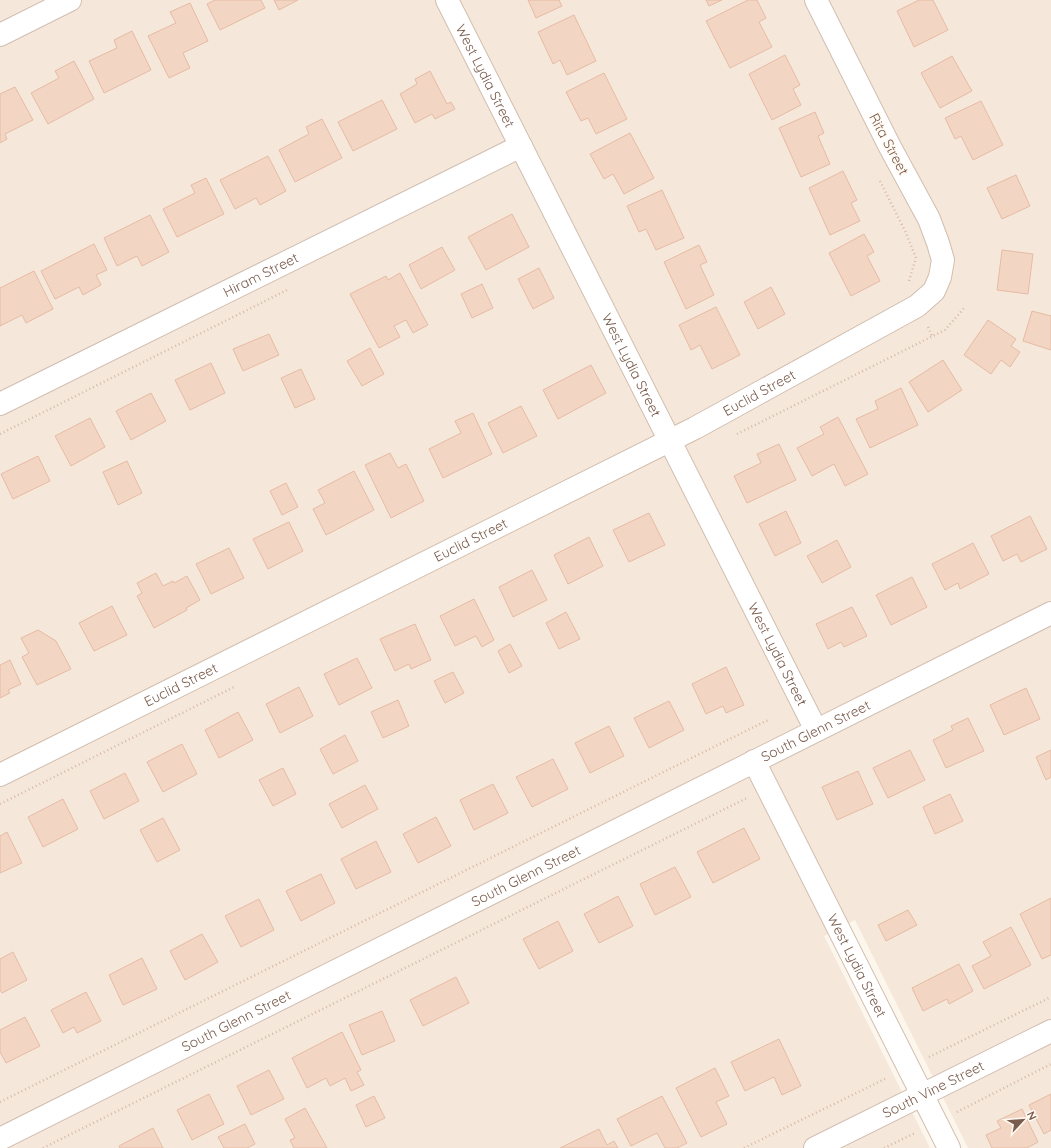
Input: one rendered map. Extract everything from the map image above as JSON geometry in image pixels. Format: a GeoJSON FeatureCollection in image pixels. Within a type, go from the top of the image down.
{"type":"FeatureCollection","features":[{"type":"Feature","properties":{"kind":"street"},"geometry":{"type":"LineString","coordinates":[[0,35],[70,0]]}},
{"type":"Feature","properties":{"kind":"street","name":"West Lydia Street"},"geometry":{"type":"LineString","coordinates":[[447,0],[816,730]]}},
{"type":"Feature","properties":{"kind":"street","name":"Rita Street"},"geometry":{"type":"LineString","coordinates":[[816,0],[890,148],[929,219],[943,260],[940,277],[934,291]]}},
{"type":"Feature","properties":{"kind":"street","name":"Hiram Street"},"geometry":{"type":"LineString","coordinates":[[0,404],[521,146]]}},
{"type":"Feature","properties":{"kind":"street","name":"Euclid Street"},"geometry":{"type":"LineString","coordinates":[[0,775],[695,428],[917,306],[934,291]]}},
{"type":"Feature","properties":{"kind":"street","name":"South Glenn Street"},"geometry":{"type":"LineString","coordinates":[[0,1139],[1051,613]]}},
{"type":"Feature","properties":{"kind":"street","name":"West Lydia Street"},"geometry":{"type":"LineString","coordinates":[[754,761],[949,1148]]}},
{"type":"Feature","properties":{"kind":"street","name":"South Vine Street"},"geometry":{"type":"LineString","coordinates":[[815,1148],[1051,1031]]}},
{"type":"Feature","properties":{"kind":"path"},"geometry":{"type":"LineString","coordinates":[[878,177],[906,233],[916,258],[907,289],[932,336]]}},
{"type":"Feature","properties":{"kind":"path"},"geometry":{"type":"LineString","coordinates":[[0,434],[290,289]]}},
{"type":"Feature","properties":{"kind":"path"},"geometry":{"type":"LineString","coordinates":[[0,1102],[770,719]]}},
{"type":"Feature","properties":{"kind":"path"},"geometry":{"type":"LineString","coordinates":[[43,1148],[751,796]]}},
{"type":"Feature","properties":{"kind":"path"},"geometry":{"type":"LineString","coordinates":[[884,1148],[1051,1064]]}},
{"type":"Feature","properties":{"kind":"shaded area"},"geometry":{"type":"Polygon","coordinates":[[[0,0],[1051,0],[1051,1148],[968,1148],[855,920],[824,936],[930,1148],[0,1148],[0,0]]]}},
{"type":"Feature","properties":{"kind":"building"},"geometry":{"type":"Polygon","coordinates":[[[215,0],[261,0],[265,8],[220,30],[207,4],[215,0]]]}},
{"type":"Feature","properties":{"kind":"building"},"geometry":{"type":"Polygon","coordinates":[[[274,0],[298,0],[279,10],[274,0]]]}},
{"type":"Feature","properties":{"kind":"building"},"geometry":{"type":"Polygon","coordinates":[[[528,0],[559,0],[562,6],[536,18],[528,0]]]}},
{"type":"Feature","properties":{"kind":"building"},"geometry":{"type":"Polygon","coordinates":[[[706,0],[722,0],[709,6],[706,0]]]}},
{"type":"Feature","properties":{"kind":"building"},"geometry":{"type":"Polygon","coordinates":[[[748,0],[757,0],[766,18],[759,22],[772,47],[730,68],[706,21],[748,0]]]}},
{"type":"Feature","properties":{"kind":"building"},"geometry":{"type":"Polygon","coordinates":[[[919,0],[933,0],[948,30],[914,47],[897,11],[919,0]]]}},
{"type":"Feature","properties":{"kind":"building"},"geometry":{"type":"Polygon","coordinates":[[[190,3],[208,41],[183,53],[190,68],[169,78],[148,36],[176,23],[170,12],[190,3]]]}},
{"type":"Feature","properties":{"kind":"building"},"geometry":{"type":"Polygon","coordinates":[[[574,15],[596,61],[567,75],[560,60],[553,64],[538,32],[574,15]]]}},
{"type":"Feature","properties":{"kind":"building"},"geometry":{"type":"Polygon","coordinates":[[[132,31],[151,70],[104,93],[89,61],[117,48],[114,40],[132,31]]]}},
{"type":"Feature","properties":{"kind":"building"},"geometry":{"type":"Polygon","coordinates":[[[785,55],[800,85],[793,89],[801,105],[772,120],[749,74],[785,55]]]}},
{"type":"Feature","properties":{"kind":"building"},"geometry":{"type":"Polygon","coordinates":[[[952,56],[972,91],[940,108],[921,73],[952,56]]]}},
{"type":"Feature","properties":{"kind":"building"},"geometry":{"type":"Polygon","coordinates":[[[74,61],[94,99],[48,124],[31,93],[59,78],[55,71],[74,61]]]}},
{"type":"Feature","properties":{"kind":"building"},"geometry":{"type":"Polygon","coordinates":[[[430,71],[447,104],[451,102],[455,109],[435,119],[432,114],[415,123],[400,94],[417,84],[415,79],[430,71]]]}},
{"type":"Feature","properties":{"kind":"building"},"geometry":{"type":"Polygon","coordinates":[[[604,73],[627,119],[596,134],[588,118],[581,121],[566,92],[604,73]]]}},
{"type":"Feature","properties":{"kind":"building"},"geometry":{"type":"Polygon","coordinates":[[[15,87],[33,120],[5,134],[7,139],[0,143],[0,94],[15,87]]]}},
{"type":"Feature","properties":{"kind":"building"},"geometry":{"type":"Polygon","coordinates":[[[382,100],[397,129],[353,151],[338,122],[382,100]]]}},
{"type":"Feature","properties":{"kind":"building"},"geometry":{"type":"Polygon","coordinates":[[[981,101],[1003,145],[973,160],[961,136],[955,139],[945,118],[981,101]]]}},
{"type":"Feature","properties":{"kind":"building"},"geometry":{"type":"Polygon","coordinates":[[[815,112],[824,133],[818,136],[830,164],[801,177],[779,128],[815,112]]]}},
{"type":"Feature","properties":{"kind":"building"},"geometry":{"type":"Polygon","coordinates":[[[322,119],[342,158],[295,182],[279,150],[309,134],[306,127],[322,119]]]}},
{"type":"Feature","properties":{"kind":"building"},"geometry":{"type":"Polygon","coordinates":[[[630,133],[654,178],[624,194],[613,174],[604,179],[590,154],[630,133]]]}},
{"type":"Feature","properties":{"kind":"building"},"geometry":{"type":"Polygon","coordinates":[[[268,156],[286,191],[260,205],[256,198],[235,209],[220,180],[268,156]]]}},
{"type":"Feature","properties":{"kind":"building"},"geometry":{"type":"Polygon","coordinates":[[[843,171],[857,200],[851,203],[860,221],[830,235],[809,188],[843,171]]]}},
{"type":"Feature","properties":{"kind":"building"},"geometry":{"type":"Polygon","coordinates":[[[1016,175],[1030,206],[1002,219],[987,188],[1016,175]]]}},
{"type":"Feature","properties":{"kind":"building"},"geometry":{"type":"Polygon","coordinates":[[[206,178],[224,214],[177,237],[163,209],[195,193],[191,185],[206,178]]]}},
{"type":"Feature","properties":{"kind":"building"},"geometry":{"type":"Polygon","coordinates":[[[662,190],[684,238],[656,250],[646,229],[639,232],[627,206],[662,190]]]}},
{"type":"Feature","properties":{"kind":"building"},"geometry":{"type":"Polygon","coordinates":[[[512,214],[529,247],[486,270],[468,237],[512,214]]]}},
{"type":"Feature","properties":{"kind":"building"},"geometry":{"type":"Polygon","coordinates":[[[150,215],[169,252],[142,266],[137,256],[117,266],[104,238],[150,215]]]}},
{"type":"Feature","properties":{"kind":"building"},"geometry":{"type":"Polygon","coordinates":[[[864,234],[874,252],[867,256],[880,281],[851,296],[829,253],[864,234]]]}},
{"type":"Feature","properties":{"kind":"building"},"geometry":{"type":"Polygon","coordinates":[[[94,244],[107,270],[96,275],[101,285],[83,295],[79,287],[55,299],[41,271],[94,244]]]}},
{"type":"Feature","properties":{"kind":"building"},"geometry":{"type":"Polygon","coordinates":[[[699,245],[707,262],[700,265],[714,295],[686,309],[664,262],[699,245]]]}},
{"type":"Feature","properties":{"kind":"building"},"geometry":{"type":"Polygon","coordinates":[[[442,247],[455,270],[421,289],[409,265],[442,247]]]}},
{"type":"Feature","properties":{"kind":"building"},"geometry":{"type":"Polygon","coordinates":[[[1002,250],[1033,254],[1028,294],[997,290],[1002,250]]]}},
{"type":"Feature","properties":{"kind":"building"},"geometry":{"type":"Polygon","coordinates":[[[539,268],[554,298],[533,309],[518,279],[539,268]]]}},
{"type":"Feature","properties":{"kind":"building"},"geometry":{"type":"Polygon","coordinates":[[[34,271],[53,309],[26,323],[22,315],[0,326],[0,288],[34,271]]]}},
{"type":"Feature","properties":{"kind":"building"},"geometry":{"type":"Polygon","coordinates":[[[400,273],[428,325],[413,333],[406,320],[394,326],[400,337],[379,348],[350,294],[386,276],[388,280],[400,273]]]}},
{"type":"Feature","properties":{"kind":"building"},"geometry":{"type":"Polygon","coordinates":[[[482,284],[493,308],[472,318],[461,294],[482,284]]]}},
{"type":"Feature","properties":{"kind":"building"},"geometry":{"type":"Polygon","coordinates":[[[771,287],[785,314],[758,329],[744,302],[771,287]]]}},
{"type":"Feature","properties":{"kind":"building"},"geometry":{"type":"Polygon","coordinates":[[[716,307],[740,355],[712,369],[700,345],[691,350],[679,325],[716,307]]]}},
{"type":"Feature","properties":{"kind":"building"},"geometry":{"type":"Polygon","coordinates":[[[1032,311],[1051,316],[1051,350],[1023,341],[1032,311]]]}},
{"type":"Feature","properties":{"kind":"building"},"geometry":{"type":"Polygon","coordinates":[[[988,320],[1016,339],[1011,346],[1020,352],[1010,367],[1001,360],[991,374],[964,355],[988,320]]]}},
{"type":"Feature","properties":{"kind":"building"},"geometry":{"type":"Polygon","coordinates":[[[269,334],[279,355],[243,371],[233,349],[269,334]]]}},
{"type":"Feature","properties":{"kind":"building"},"geometry":{"type":"Polygon","coordinates":[[[370,348],[384,374],[362,386],[347,361],[370,348]]]}},
{"type":"Feature","properties":{"kind":"building"},"geometry":{"type":"Polygon","coordinates":[[[943,360],[962,390],[928,412],[909,382],[943,360]]]}},
{"type":"Feature","properties":{"kind":"building"},"geometry":{"type":"Polygon","coordinates":[[[211,363],[225,393],[190,410],[175,380],[211,363]]]}},
{"type":"Feature","properties":{"kind":"building"},"geometry":{"type":"Polygon","coordinates":[[[591,365],[606,393],[558,419],[543,390],[591,365]]]}},
{"type":"Feature","properties":{"kind":"building"},"geometry":{"type":"Polygon","coordinates":[[[301,369],[315,399],[295,408],[281,378],[301,369]]]}},
{"type":"Feature","properties":{"kind":"building"},"geometry":{"type":"Polygon","coordinates":[[[901,388],[918,425],[870,448],[856,419],[878,409],[875,401],[901,388]]]}},
{"type":"Feature","properties":{"kind":"building"},"geometry":{"type":"Polygon","coordinates":[[[151,393],[166,421],[131,440],[116,411],[151,393]]]}},
{"type":"Feature","properties":{"kind":"building"},"geometry":{"type":"Polygon","coordinates":[[[521,406],[537,436],[503,453],[488,423],[521,406]]]}},
{"type":"Feature","properties":{"kind":"building"},"geometry":{"type":"Polygon","coordinates":[[[473,413],[492,454],[443,478],[429,449],[461,433],[455,421],[473,413]]]}},
{"type":"Feature","properties":{"kind":"building"},"geometry":{"type":"Polygon","coordinates":[[[838,417],[868,474],[845,486],[834,464],[812,476],[797,448],[824,434],[820,427],[838,417]]]}},
{"type":"Feature","properties":{"kind":"building"},"geometry":{"type":"Polygon","coordinates":[[[90,418],[105,447],[71,466],[55,436],[90,418]]]}},
{"type":"Feature","properties":{"kind":"building"},"geometry":{"type":"Polygon","coordinates":[[[779,444],[796,480],[747,503],[734,476],[761,463],[757,454],[779,444]]]}},
{"type":"Feature","properties":{"kind":"building"},"geometry":{"type":"Polygon","coordinates":[[[390,453],[398,468],[406,464],[424,501],[391,518],[365,465],[390,453]]]}},
{"type":"Feature","properties":{"kind":"building"},"geometry":{"type":"Polygon","coordinates":[[[38,456],[50,481],[13,499],[1,474],[38,456]]]}},
{"type":"Feature","properties":{"kind":"building"},"geometry":{"type":"Polygon","coordinates":[[[127,461],[142,493],[118,505],[103,472],[127,461]]]}},
{"type":"Feature","properties":{"kind":"building"},"geometry":{"type":"Polygon","coordinates":[[[354,471],[374,510],[326,535],[313,509],[325,503],[318,490],[354,471]]]}},
{"type":"Feature","properties":{"kind":"building"},"geometry":{"type":"Polygon","coordinates":[[[286,483],[298,507],[282,515],[270,491],[286,483]]]}},
{"type":"Feature","properties":{"kind":"building"},"geometry":{"type":"Polygon","coordinates":[[[786,511],[801,543],[775,556],[759,524],[786,511]]]}},
{"type":"Feature","properties":{"kind":"building"},"geometry":{"type":"Polygon","coordinates":[[[649,513],[665,545],[629,562],[613,530],[649,513]]]}},
{"type":"Feature","properties":{"kind":"building"},"geometry":{"type":"Polygon","coordinates":[[[1030,516],[1047,549],[1021,562],[1017,554],[1003,561],[991,536],[1030,516]]]}},
{"type":"Feature","properties":{"kind":"building"},"geometry":{"type":"Polygon","coordinates":[[[289,522],[303,551],[268,569],[253,539],[289,522]]]}},
{"type":"Feature","properties":{"kind":"building"},"geometry":{"type":"Polygon","coordinates":[[[589,537],[603,566],[568,584],[554,555],[589,537]]]}},
{"type":"Feature","properties":{"kind":"building"},"geometry":{"type":"Polygon","coordinates":[[[837,540],[851,567],[822,583],[807,556],[837,540]]]}},
{"type":"Feature","properties":{"kind":"building"},"geometry":{"type":"Polygon","coordinates":[[[973,543],[989,574],[960,589],[958,583],[945,590],[932,564],[973,543]]]}},
{"type":"Feature","properties":{"kind":"building"},"geometry":{"type":"Polygon","coordinates":[[[229,548],[244,578],[211,594],[196,564],[229,548]]]}},
{"type":"Feature","properties":{"kind":"building"},"geometry":{"type":"Polygon","coordinates":[[[532,570],[547,600],[513,617],[499,587],[532,570]]]}},
{"type":"Feature","properties":{"kind":"building"},"geometry":{"type":"Polygon","coordinates":[[[156,573],[163,586],[173,581],[174,583],[187,576],[200,600],[186,608],[187,610],[154,628],[137,596],[142,593],[137,583],[156,573]]]}},
{"type":"Feature","properties":{"kind":"building"},"geometry":{"type":"Polygon","coordinates":[[[912,577],[927,607],[891,625],[876,595],[912,577]]]}},
{"type":"Feature","properties":{"kind":"building"},"geometry":{"type":"Polygon","coordinates":[[[474,599],[494,640],[482,647],[476,636],[455,646],[440,616],[474,599]]]}},
{"type":"Feature","properties":{"kind":"building"},"geometry":{"type":"Polygon","coordinates":[[[112,606],[127,635],[94,651],[79,623],[112,606]]]}},
{"type":"Feature","properties":{"kind":"building"},"geometry":{"type":"Polygon","coordinates":[[[852,607],[867,636],[844,647],[841,642],[828,649],[816,624],[852,607]]]}},
{"type":"Feature","properties":{"kind":"building"},"geometry":{"type":"Polygon","coordinates":[[[566,612],[580,639],[559,649],[546,623],[566,612]]]}},
{"type":"Feature","properties":{"kind":"building"},"geometry":{"type":"Polygon","coordinates":[[[415,624],[431,660],[411,669],[409,664],[395,671],[380,639],[415,624]]]}},
{"type":"Feature","properties":{"kind":"building"},"geometry":{"type":"Polygon","coordinates":[[[38,630],[56,641],[71,669],[37,685],[22,657],[29,653],[21,638],[38,630]]]}},
{"type":"Feature","properties":{"kind":"building"},"geometry":{"type":"Polygon","coordinates":[[[510,644],[522,666],[509,673],[498,651],[510,644]]]}},
{"type":"Feature","properties":{"kind":"building"},"geometry":{"type":"Polygon","coordinates":[[[357,658],[372,688],[339,705],[324,674],[357,658]]]}},
{"type":"Feature","properties":{"kind":"building"},"geometry":{"type":"Polygon","coordinates":[[[10,660],[21,684],[8,690],[10,693],[0,698],[0,665],[10,660]]]}},
{"type":"Feature","properties":{"kind":"building"},"geometry":{"type":"Polygon","coordinates":[[[726,667],[744,705],[726,713],[723,706],[706,714],[692,684],[726,667]]]}},
{"type":"Feature","properties":{"kind":"building"},"geometry":{"type":"Polygon","coordinates":[[[453,672],[464,693],[445,703],[434,681],[453,672]]]}},
{"type":"Feature","properties":{"kind":"building"},"geometry":{"type":"Polygon","coordinates":[[[299,687],[313,716],[280,733],[266,704],[299,687]]]}},
{"type":"Feature","properties":{"kind":"building"},"geometry":{"type":"Polygon","coordinates":[[[1026,688],[1040,719],[1004,735],[990,705],[1026,688]]]}},
{"type":"Feature","properties":{"kind":"building"},"geometry":{"type":"Polygon","coordinates":[[[398,700],[409,726],[383,738],[371,712],[398,700]]]}},
{"type":"Feature","properties":{"kind":"building"},"geometry":{"type":"Polygon","coordinates":[[[669,701],[684,730],[649,748],[634,718],[669,701]]]}},
{"type":"Feature","properties":{"kind":"building"},"geometry":{"type":"Polygon","coordinates":[[[238,712],[253,740],[219,758],[205,730],[238,712]]]}},
{"type":"Feature","properties":{"kind":"building"},"geometry":{"type":"Polygon","coordinates":[[[968,718],[984,751],[946,768],[933,740],[953,730],[951,726],[968,718]]]}},
{"type":"Feature","properties":{"kind":"building"},"geometry":{"type":"Polygon","coordinates":[[[609,726],[624,756],[590,773],[575,743],[609,726]]]}},
{"type":"Feature","properties":{"kind":"building"},"geometry":{"type":"Polygon","coordinates":[[[345,735],[358,761],[333,774],[320,749],[345,735]]]}},
{"type":"Feature","properties":{"kind":"building"},"geometry":{"type":"Polygon","coordinates":[[[182,744],[197,774],[163,792],[147,762],[182,744]]]}},
{"type":"Feature","properties":{"kind":"building"},"geometry":{"type":"Polygon","coordinates":[[[910,750],[925,780],[888,798],[873,768],[910,750]]]}},
{"type":"Feature","properties":{"kind":"building"},"geometry":{"type":"Polygon","coordinates":[[[1051,750],[1051,777],[1046,780],[1036,757],[1051,750]]]}},
{"type":"Feature","properties":{"kind":"building"},"geometry":{"type":"Polygon","coordinates":[[[553,759],[568,789],[532,807],[516,777],[553,759]]]}},
{"type":"Feature","properties":{"kind":"building"},"geometry":{"type":"Polygon","coordinates":[[[283,768],[296,794],[273,806],[259,780],[283,768]]]}},
{"type":"Feature","properties":{"kind":"building"},"geometry":{"type":"Polygon","coordinates":[[[858,771],[873,804],[837,820],[822,787],[858,771]]]}},
{"type":"Feature","properties":{"kind":"building"},"geometry":{"type":"Polygon","coordinates":[[[125,773],[139,801],[104,819],[90,791],[125,773]]]}},
{"type":"Feature","properties":{"kind":"building"},"geometry":{"type":"Polygon","coordinates":[[[493,784],[508,813],[474,830],[460,800],[493,784]]]}},
{"type":"Feature","properties":{"kind":"building"},"geometry":{"type":"Polygon","coordinates":[[[365,785],[378,809],[342,828],[329,804],[365,785]]]}},
{"type":"Feature","properties":{"kind":"building"},"geometry":{"type":"Polygon","coordinates":[[[950,794],[963,821],[935,834],[923,807],[950,794]]]}},
{"type":"Feature","properties":{"kind":"building"},"geometry":{"type":"Polygon","coordinates":[[[63,799],[78,829],[43,847],[28,817],[63,799]]]}},
{"type":"Feature","properties":{"kind":"building"},"geometry":{"type":"Polygon","coordinates":[[[436,817],[451,846],[418,863],[403,834],[436,817]]]}},
{"type":"Feature","properties":{"kind":"building"},"geometry":{"type":"Polygon","coordinates":[[[163,818],[180,850],[157,862],[140,830],[163,818]]]}},
{"type":"Feature","properties":{"kind":"building"},"geometry":{"type":"Polygon","coordinates":[[[744,828],[760,859],[713,883],[697,852],[744,828]]]}},
{"type":"Feature","properties":{"kind":"building"},"geometry":{"type":"Polygon","coordinates":[[[7,832],[22,863],[0,873],[0,836],[7,832]]]}},
{"type":"Feature","properties":{"kind":"building"},"geometry":{"type":"Polygon","coordinates":[[[376,841],[391,872],[356,889],[341,859],[376,841]]]}},
{"type":"Feature","properties":{"kind":"building"},"geometry":{"type":"Polygon","coordinates":[[[675,867],[691,897],[655,915],[640,884],[675,867]]]}},
{"type":"Feature","properties":{"kind":"building"},"geometry":{"type":"Polygon","coordinates":[[[321,874],[335,903],[301,921],[286,891],[321,874]]]}},
{"type":"Feature","properties":{"kind":"building"},"geometry":{"type":"Polygon","coordinates":[[[618,896],[633,926],[599,943],[584,914],[618,896]]]}},
{"type":"Feature","properties":{"kind":"building"},"geometry":{"type":"Polygon","coordinates":[[[1051,898],[1051,955],[1042,959],[1020,914],[1051,898]]]}},
{"type":"Feature","properties":{"kind":"building"},"geometry":{"type":"Polygon","coordinates":[[[259,899],[274,930],[241,947],[225,916],[259,899]]]}},
{"type":"Feature","properties":{"kind":"building"},"geometry":{"type":"Polygon","coordinates":[[[908,910],[917,925],[886,941],[878,925],[908,910]]]}},
{"type":"Feature","properties":{"kind":"building"},"geometry":{"type":"Polygon","coordinates":[[[558,921],[573,951],[539,969],[523,939],[558,921]]]}},
{"type":"Feature","properties":{"kind":"building"},"geometry":{"type":"Polygon","coordinates":[[[1011,927],[1031,965],[984,989],[972,966],[991,956],[983,942],[1011,927]]]}},
{"type":"Feature","properties":{"kind":"building"},"geometry":{"type":"Polygon","coordinates":[[[202,934],[218,962],[185,980],[170,951],[202,934]]]}},
{"type":"Feature","properties":{"kind":"building"},"geometry":{"type":"Polygon","coordinates":[[[13,952],[27,980],[2,993],[0,990],[0,959],[13,952]]]}},
{"type":"Feature","properties":{"kind":"building"},"geometry":{"type":"Polygon","coordinates":[[[142,958],[157,989],[123,1005],[109,975],[142,958]]]}},
{"type":"Feature","properties":{"kind":"building"},"geometry":{"type":"Polygon","coordinates":[[[959,964],[973,991],[949,1004],[947,999],[923,1011],[912,988],[959,964]]]}},
{"type":"Feature","properties":{"kind":"building"},"geometry":{"type":"Polygon","coordinates":[[[456,977],[469,1003],[423,1026],[410,1000],[456,977]]]}},
{"type":"Feature","properties":{"kind":"building"},"geometry":{"type":"Polygon","coordinates":[[[86,992],[101,1021],[77,1033],[74,1027],[63,1033],[51,1010],[86,992]]]}},
{"type":"Feature","properties":{"kind":"building"},"geometry":{"type":"Polygon","coordinates":[[[382,1011],[395,1041],[362,1055],[349,1025],[382,1011]]]}},
{"type":"Feature","properties":{"kind":"building"},"geometry":{"type":"Polygon","coordinates":[[[25,1017],[40,1046],[6,1063],[0,1052],[0,1030],[25,1017]]]}},
{"type":"Feature","properties":{"kind":"building"},"geometry":{"type":"Polygon","coordinates":[[[342,1032],[361,1070],[357,1072],[364,1085],[351,1091],[345,1078],[330,1086],[326,1078],[307,1088],[292,1058],[342,1032]]]}},
{"type":"Feature","properties":{"kind":"building"},"geometry":{"type":"Polygon","coordinates":[[[779,1039],[801,1086],[782,1095],[774,1077],[745,1091],[731,1062],[779,1039]]]}},
{"type":"Feature","properties":{"kind":"building"},"geometry":{"type":"Polygon","coordinates":[[[715,1068],[729,1096],[716,1102],[727,1124],[701,1137],[676,1088],[715,1068]]]}},
{"type":"Feature","properties":{"kind":"building"},"geometry":{"type":"Polygon","coordinates":[[[269,1070],[284,1099],[251,1115],[237,1086],[269,1070]]]}},
{"type":"Feature","properties":{"kind":"building"},"geometry":{"type":"Polygon","coordinates":[[[209,1094],[224,1124],[192,1140],[177,1110],[209,1094]]]}},
{"type":"Feature","properties":{"kind":"building"},"geometry":{"type":"Polygon","coordinates":[[[1051,1094],[1051,1130],[1044,1134],[1029,1105],[1051,1094]]]}},
{"type":"Feature","properties":{"kind":"building"},"geometry":{"type":"Polygon","coordinates":[[[374,1096],[385,1118],[366,1127],[356,1105],[374,1096]]]}},
{"type":"Feature","properties":{"kind":"building"},"geometry":{"type":"Polygon","coordinates":[[[662,1096],[687,1143],[677,1148],[665,1148],[657,1133],[631,1146],[617,1119],[662,1096]]]}},
{"type":"Feature","properties":{"kind":"building"},"geometry":{"type":"Polygon","coordinates":[[[305,1108],[327,1148],[294,1148],[290,1140],[295,1138],[285,1119],[305,1108]]]}},
{"type":"Feature","properties":{"kind":"building"},"geometry":{"type":"Polygon","coordinates":[[[1022,1109],[1038,1142],[1027,1148],[992,1148],[986,1135],[1001,1128],[997,1121],[1022,1109]]]}},
{"type":"Feature","properties":{"kind":"building"},"geometry":{"type":"Polygon","coordinates":[[[245,1124],[255,1144],[247,1148],[224,1148],[218,1137],[245,1124]]]}},
{"type":"Feature","properties":{"kind":"building"},"geometry":{"type":"Polygon","coordinates":[[[153,1128],[163,1148],[120,1148],[119,1146],[153,1128]]]}},
{"type":"Feature","properties":{"kind":"building"},"geometry":{"type":"Polygon","coordinates":[[[599,1129],[607,1145],[614,1141],[618,1148],[560,1148],[599,1129]]]}}]}
